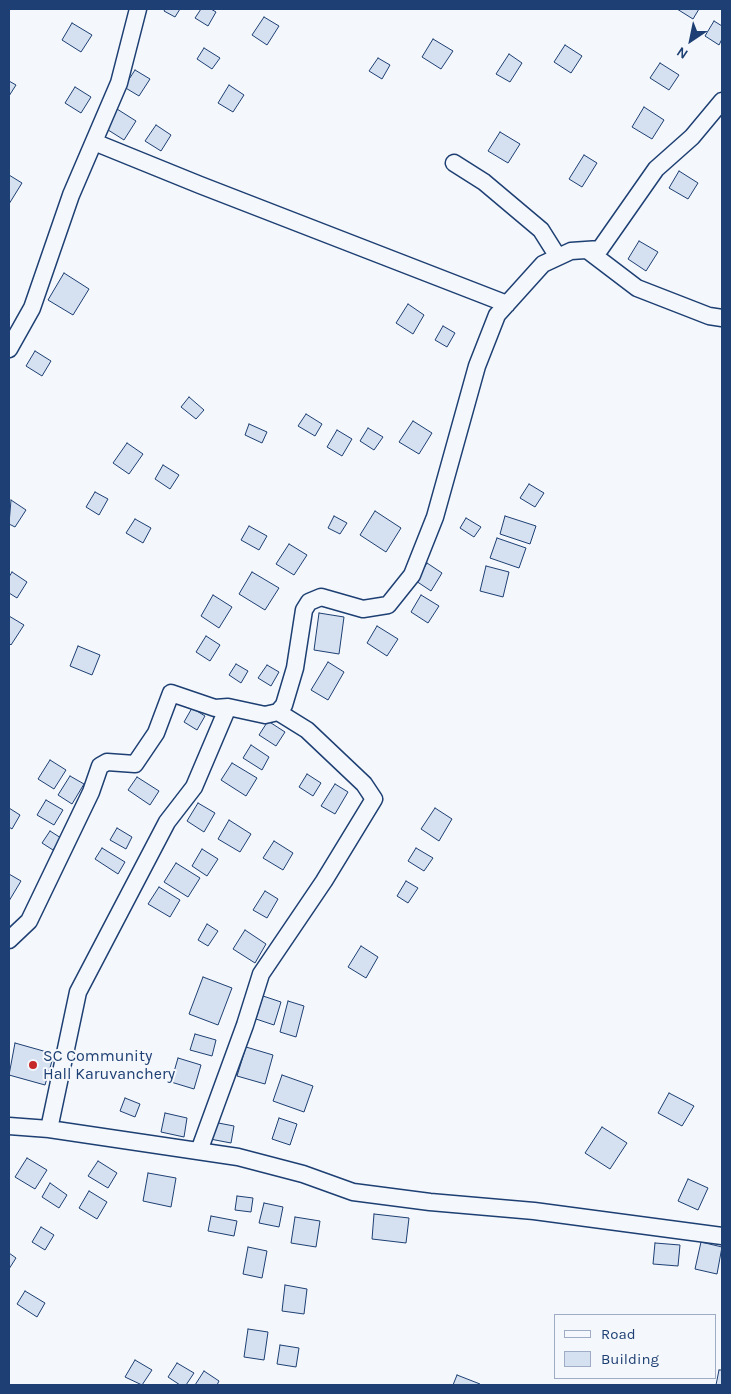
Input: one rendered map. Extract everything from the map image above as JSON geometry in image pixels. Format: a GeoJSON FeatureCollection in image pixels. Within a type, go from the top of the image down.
{"type":"FeatureCollection","features":[{"type":"Feature","properties":{"kind":"street"},"geometry":{"type":"LineString","coordinates":[[9,348],[32,308],[71,195],[119,83],[138,9]]}},
{"type":"Feature","properties":{"kind":"street"},"geometry":{"type":"LineString","coordinates":[[278,712],[284,705],[294,668],[304,610],[309,602],[321,597],[363,609],[388,605],[412,575],[436,517],[477,366],[497,315],[543,264],[570,251],[600,248],[656,169],[692,137],[722,100]]}},
{"type":"Feature","properties":{"kind":"street"},"geometry":{"type":"LineString","coordinates":[[94,142],[506,304]]}},
{"type":"Feature","properties":{"kind":"street"},"geometry":{"type":"LineString","coordinates":[[454,163],[484,182],[541,230],[558,257]]}},
{"type":"Feature","properties":{"kind":"street"},"geometry":{"type":"LineString","coordinates":[[587,250],[636,288],[709,316],[722,318]]}},
{"type":"Feature","properties":{"kind":"street"},"geometry":{"type":"LineString","coordinates":[[9,940],[29,921],[91,792],[100,766],[107,762],[136,764],[156,733],[171,693],[215,708],[228,707],[265,714],[278,712],[307,730],[364,784],[374,799],[324,880],[261,974],[246,1025],[199,1151]]}},
{"type":"Feature","properties":{"kind":"street"},"geometry":{"type":"LineString","coordinates":[[49,1129],[78,992],[167,822],[194,787],[228,707]]}},
{"type":"Feature","properties":{"kind":"street"},"geometry":{"type":"LineString","coordinates":[[9,1126],[49,1129],[238,1157],[294,1172],[353,1192],[430,1202],[534,1211],[722,1236]]}},
{"type":"Feature","properties":{"kind":"building"},"geometry":{"type":"Polygon","coordinates":[[[165,9],[180,9],[175,17],[164,11],[165,9]]]}},
{"type":"Feature","properties":{"kind":"building"},"geometry":{"type":"Polygon","coordinates":[[[201,9],[211,9],[216,12],[208,26],[195,18],[201,9]]]}},
{"type":"Feature","properties":{"kind":"building"},"geometry":{"type":"Polygon","coordinates":[[[677,9],[699,9],[693,19],[677,9]]]}},
{"type":"Feature","properties":{"kind":"building"},"geometry":{"type":"Polygon","coordinates":[[[264,17],[279,26],[267,45],[252,35],[264,17]]]}},
{"type":"Feature","properties":{"kind":"building"},"geometry":{"type":"Polygon","coordinates":[[[714,21],[722,26],[722,39],[719,45],[705,36],[714,21]]]}},
{"type":"Feature","properties":{"kind":"building"},"geometry":{"type":"Polygon","coordinates":[[[72,23],[92,35],[81,52],[62,40],[72,23]]]}},
{"type":"Feature","properties":{"kind":"building"},"geometry":{"type":"Polygon","coordinates":[[[433,39],[453,51],[441,69],[422,57],[433,39]]]}},
{"type":"Feature","properties":{"kind":"building"},"geometry":{"type":"Polygon","coordinates":[[[565,45],[582,56],[571,73],[554,62],[565,45]]]}},
{"type":"Feature","properties":{"kind":"building"},"geometry":{"type":"Polygon","coordinates":[[[204,48],[220,58],[212,69],[197,59],[204,48]]]}},
{"type":"Feature","properties":{"kind":"building"},"geometry":{"type":"Polygon","coordinates":[[[509,54],[522,63],[510,82],[496,74],[509,54]]]}},
{"type":"Feature","properties":{"kind":"building"},"geometry":{"type":"Polygon","coordinates":[[[378,58],[390,65],[382,79],[369,71],[378,58]]]}},
{"type":"Feature","properties":{"kind":"building"},"geometry":{"type":"Polygon","coordinates":[[[660,63],[679,75],[669,90],[650,78],[660,63]]]}},
{"type":"Feature","properties":{"kind":"building"},"geometry":{"type":"Polygon","coordinates":[[[135,70],[150,79],[139,96],[124,87],[135,70]]]}},
{"type":"Feature","properties":{"kind":"building"},"geometry":{"type":"Polygon","coordinates":[[[9,81],[16,85],[9,96],[9,81]]]}},
{"type":"Feature","properties":{"kind":"building"},"geometry":{"type":"Polygon","coordinates":[[[229,85],[244,95],[233,112],[218,103],[229,85]]]}},
{"type":"Feature","properties":{"kind":"building"},"geometry":{"type":"Polygon","coordinates":[[[75,87],[91,97],[81,113],[65,103],[75,87]]]}},
{"type":"Feature","properties":{"kind":"building"},"geometry":{"type":"Polygon","coordinates":[[[644,107],[664,120],[652,139],[632,127],[644,107]]]}},
{"type":"Feature","properties":{"kind":"building"},"geometry":{"type":"Polygon","coordinates":[[[117,109],[136,121],[124,140],[105,128],[117,109]]]}},
{"type":"Feature","properties":{"kind":"building"},"geometry":{"type":"Polygon","coordinates":[[[156,125],[171,135],[161,151],[145,141],[156,125]]]}},
{"type":"Feature","properties":{"kind":"building"},"geometry":{"type":"Polygon","coordinates":[[[500,132],[520,144],[508,163],[488,151],[500,132]]]}},
{"type":"Feature","properties":{"kind":"building"},"geometry":{"type":"Polygon","coordinates":[[[584,155],[597,163],[582,187],[569,179],[584,155]]]}},
{"type":"Feature","properties":{"kind":"building"},"geometry":{"type":"Polygon","coordinates":[[[679,171],[698,183],[688,199],[669,188],[679,171]]]}},
{"type":"Feature","properties":{"kind":"building"},"geometry":{"type":"Polygon","coordinates":[[[9,175],[22,183],[9,204],[9,175]]]}},
{"type":"Feature","properties":{"kind":"building"},"geometry":{"type":"Polygon","coordinates":[[[639,241],[658,252],[646,271],[628,259],[639,241]]]}},
{"type":"Feature","properties":{"kind":"building"},"geometry":{"type":"Polygon","coordinates":[[[64,273],[89,289],[73,315],[48,300],[64,273]]]}},
{"type":"Feature","properties":{"kind":"building"},"geometry":{"type":"Polygon","coordinates":[[[408,304],[424,315],[413,334],[396,323],[408,304]]]}},
{"type":"Feature","properties":{"kind":"building"},"geometry":{"type":"Polygon","coordinates":[[[443,326],[455,333],[447,347],[435,340],[443,326]]]}},
{"type":"Feature","properties":{"kind":"building"},"geometry":{"type":"Polygon","coordinates":[[[35,351],[51,361],[42,376],[26,366],[35,351]]]}},
{"type":"Feature","properties":{"kind":"building"},"geometry":{"type":"Polygon","coordinates":[[[189,397],[204,410],[196,419],[181,407],[189,397]]]}},
{"type":"Feature","properties":{"kind":"building"},"geometry":{"type":"Polygon","coordinates":[[[306,414],[322,424],[315,436],[298,426],[306,414]]]}},
{"type":"Feature","properties":{"kind":"building"},"geometry":{"type":"Polygon","coordinates":[[[413,421],[432,433],[419,454],[399,442],[413,421]]]}},
{"type":"Feature","properties":{"kind":"building"},"geometry":{"type":"Polygon","coordinates":[[[249,424],[267,432],[262,443],[245,435],[249,424]]]}},
{"type":"Feature","properties":{"kind":"building"},"geometry":{"type":"Polygon","coordinates":[[[368,428],[383,437],[374,450],[360,441],[368,428]]]}},
{"type":"Feature","properties":{"kind":"building"},"geometry":{"type":"Polygon","coordinates":[[[337,430],[352,439],[342,456],[327,447],[337,430]]]}},
{"type":"Feature","properties":{"kind":"building"},"geometry":{"type":"Polygon","coordinates":[[[127,443],[143,454],[129,474],[113,463],[127,443]]]}},
{"type":"Feature","properties":{"kind":"building"},"geometry":{"type":"Polygon","coordinates":[[[163,465],[179,475],[170,489],[155,479],[163,465]]]}},
{"type":"Feature","properties":{"kind":"building"},"geometry":{"type":"Polygon","coordinates":[[[529,484],[544,493],[535,507],[520,498],[529,484]]]}},
{"type":"Feature","properties":{"kind":"building"},"geometry":{"type":"Polygon","coordinates":[[[95,492],[108,499],[99,515],[86,507],[95,492]]]}},
{"type":"Feature","properties":{"kind":"building"},"geometry":{"type":"Polygon","coordinates":[[[11,500],[26,510],[15,527],[9,524],[11,500]]]}},
{"type":"Feature","properties":{"kind":"building"},"geometry":{"type":"Polygon","coordinates":[[[375,511],[401,528],[386,552],[360,535],[375,511]]]}},
{"type":"Feature","properties":{"kind":"building"},"geometry":{"type":"Polygon","coordinates":[[[334,516],[347,523],[340,534],[328,528],[334,516]]]}},
{"type":"Feature","properties":{"kind":"building"},"geometry":{"type":"Polygon","coordinates":[[[505,516],[536,526],[530,544],[500,534],[505,516]]]}},
{"type":"Feature","properties":{"kind":"building"},"geometry":{"type":"Polygon","coordinates":[[[466,518],[481,527],[474,537],[460,528],[466,518]]]}},
{"type":"Feature","properties":{"kind":"building"},"geometry":{"type":"Polygon","coordinates":[[[135,519],[151,528],[143,543],[126,533],[135,519]]]}},
{"type":"Feature","properties":{"kind":"building"},"geometry":{"type":"Polygon","coordinates":[[[249,526],[267,536],[259,550],[241,540],[249,526]]]}},
{"type":"Feature","properties":{"kind":"building"},"geometry":{"type":"Polygon","coordinates":[[[497,538],[526,548],[519,568],[490,558],[497,538]]]}},
{"type":"Feature","properties":{"kind":"building"},"geometry":{"type":"Polygon","coordinates":[[[289,544],[307,555],[294,575],[276,564],[289,544]]]}},
{"type":"Feature","properties":{"kind":"building"},"geometry":{"type":"Polygon","coordinates":[[[427,563],[442,573],[431,591],[416,581],[427,563]]]}},
{"type":"Feature","properties":{"kind":"building"},"geometry":{"type":"Polygon","coordinates":[[[486,566],[509,572],[503,597],[480,591],[486,566]]]}},
{"type":"Feature","properties":{"kind":"building"},"geometry":{"type":"Polygon","coordinates":[[[12,572],[27,582],[17,598],[9,593],[9,577],[12,572]]]}},
{"type":"Feature","properties":{"kind":"building"},"geometry":{"type":"Polygon","coordinates":[[[252,572],[279,588],[265,610],[239,594],[252,572]]]}},
{"type":"Feature","properties":{"kind":"building"},"geometry":{"type":"Polygon","coordinates":[[[213,595],[232,607],[219,628],[201,616],[213,595]]]}},
{"type":"Feature","properties":{"kind":"building"},"geometry":{"type":"Polygon","coordinates":[[[421,595],[439,606],[428,623],[411,612],[421,595]]]}},
{"type":"Feature","properties":{"kind":"building"},"geometry":{"type":"Polygon","coordinates":[[[319,613],[344,617],[339,654],[314,650],[319,613]]]}},
{"type":"Feature","properties":{"kind":"building"},"geometry":{"type":"Polygon","coordinates":[[[9,616],[24,625],[11,645],[9,643],[9,616]]]}},
{"type":"Feature","properties":{"kind":"building"},"geometry":{"type":"Polygon","coordinates":[[[377,626],[398,639],[387,656],[367,643],[377,626]]]}},
{"type":"Feature","properties":{"kind":"building"},"geometry":{"type":"Polygon","coordinates":[[[206,636],[220,645],[210,661],[196,652],[206,636]]]}},
{"type":"Feature","properties":{"kind":"building"},"geometry":{"type":"Polygon","coordinates":[[[78,646],[100,655],[92,675],[70,666],[78,646]]]}},
{"type":"Feature","properties":{"kind":"building"},"geometry":{"type":"Polygon","coordinates":[[[328,662],[344,672],[328,700],[311,690],[328,662]]]}},
{"type":"Feature","properties":{"kind":"building"},"geometry":{"type":"Polygon","coordinates":[[[236,664],[248,671],[241,683],[229,675],[236,664]]]}},
{"type":"Feature","properties":{"kind":"building"},"geometry":{"type":"Polygon","coordinates":[[[267,665],[279,672],[271,686],[258,678],[267,665]]]}},
{"type":"Feature","properties":{"kind":"building"},"geometry":{"type":"Polygon","coordinates":[[[192,708],[205,716],[197,730],[184,722],[192,708]]]}},
{"type":"Feature","properties":{"kind":"building"},"geometry":{"type":"Polygon","coordinates":[[[268,721],[285,732],[276,746],[259,735],[268,721]]]}},
{"type":"Feature","properties":{"kind":"building"},"geometry":{"type":"Polygon","coordinates":[[[251,745],[269,757],[262,770],[243,758],[251,745]]]}},
{"type":"Feature","properties":{"kind":"building"},"geometry":{"type":"Polygon","coordinates":[[[50,760],[66,770],[54,789],[38,779],[50,760]]]}},
{"type":"Feature","properties":{"kind":"building"},"geometry":{"type":"Polygon","coordinates":[[[232,763],[257,778],[246,796],[221,780],[232,763]]]}},
{"type":"Feature","properties":{"kind":"building"},"geometry":{"type":"Polygon","coordinates":[[[307,774],[321,783],[313,796],[299,787],[307,774]]]}},
{"type":"Feature","properties":{"kind":"building"},"geometry":{"type":"Polygon","coordinates":[[[70,776],[84,784],[72,804],[58,795],[70,776]]]}},
{"type":"Feature","properties":{"kind":"building"},"geometry":{"type":"Polygon","coordinates":[[[137,777],[159,791],[150,805],[128,790],[137,777]]]}},
{"type":"Feature","properties":{"kind":"building"},"geometry":{"type":"Polygon","coordinates":[[[335,784],[348,792],[335,814],[321,806],[335,784]]]}},
{"type":"Feature","properties":{"kind":"building"},"geometry":{"type":"Polygon","coordinates":[[[46,800],[63,810],[54,825],[37,815],[46,800]]]}},
{"type":"Feature","properties":{"kind":"building"},"geometry":{"type":"Polygon","coordinates":[[[198,803],[215,813],[204,832],[187,821],[198,803]]]}},
{"type":"Feature","properties":{"kind":"building"},"geometry":{"type":"Polygon","coordinates":[[[9,808],[20,815],[12,829],[9,827],[9,808]]]}},
{"type":"Feature","properties":{"kind":"building"},"geometry":{"type":"Polygon","coordinates":[[[435,808],[452,819],[439,841],[421,829],[435,808]]]}},
{"type":"Feature","properties":{"kind":"building"},"geometry":{"type":"Polygon","coordinates":[[[229,820],[251,834],[240,852],[218,839],[229,820]]]}},
{"type":"Feature","properties":{"kind":"building"},"geometry":{"type":"Polygon","coordinates":[[[117,828],[132,837],[126,849],[110,840],[117,828]]]}},
{"type":"Feature","properties":{"kind":"building"},"geometry":{"type":"Polygon","coordinates":[[[50,831],[61,838],[53,850],[42,843],[50,831]]]}},
{"type":"Feature","properties":{"kind":"building"},"geometry":{"type":"Polygon","coordinates":[[[274,841],[293,853],[283,870],[263,858],[274,841]]]}},
{"type":"Feature","properties":{"kind":"building"},"geometry":{"type":"Polygon","coordinates":[[[102,848],[125,862],[118,874],[95,859],[102,848]]]}},
{"type":"Feature","properties":{"kind":"building"},"geometry":{"type":"Polygon","coordinates":[[[416,848],[433,858],[424,871],[408,861],[416,848]]]}},
{"type":"Feature","properties":{"kind":"building"},"geometry":{"type":"Polygon","coordinates":[[[202,849],[218,859],[207,876],[192,866],[202,849]]]}},
{"type":"Feature","properties":{"kind":"building"},"geometry":{"type":"Polygon","coordinates":[[[176,863],[200,878],[188,897],[164,882],[176,863]]]}},
{"type":"Feature","properties":{"kind":"building"},"geometry":{"type":"Polygon","coordinates":[[[9,874],[21,881],[9,901],[9,874]]]}},
{"type":"Feature","properties":{"kind":"building"},"geometry":{"type":"Polygon","coordinates":[[[406,881],[418,888],[408,903],[397,896],[406,881]]]}},
{"type":"Feature","properties":{"kind":"building"},"geometry":{"type":"Polygon","coordinates":[[[159,887],[180,900],[170,917],[148,904],[159,887]]]}},
{"type":"Feature","properties":{"kind":"building"},"geometry":{"type":"Polygon","coordinates":[[[265,891],[278,899],[267,918],[253,910],[265,891]]]}},
{"type":"Feature","properties":{"kind":"building"},"geometry":{"type":"Polygon","coordinates":[[[207,924],[218,931],[208,946],[198,940],[207,924]]]}},
{"type":"Feature","properties":{"kind":"building"},"geometry":{"type":"Polygon","coordinates":[[[245,930],[266,944],[255,963],[233,949],[245,930]]]}},
{"type":"Feature","properties":{"kind":"building"},"geometry":{"type":"Polygon","coordinates":[[[361,946],[378,957],[366,978],[348,967],[361,946]]]}},
{"type":"Feature","properties":{"kind":"building"},"geometry":{"type":"Polygon","coordinates":[[[203,977],[232,988],[218,1025],[189,1014],[203,977]]]}},
{"type":"Feature","properties":{"kind":"building"},"geometry":{"type":"Polygon","coordinates":[[[263,996],[281,1002],[274,1025],[256,1019],[263,996]]]}},
{"type":"Feature","properties":{"kind":"building"},"geometry":{"type":"Polygon","coordinates":[[[288,1001],[304,1006],[296,1037],[280,1032],[288,1001]]]}},
{"type":"Feature","properties":{"kind":"building"},"geometry":{"type":"Polygon","coordinates":[[[195,1034],[216,1040],[212,1056],[190,1050],[195,1034]]]}},
{"type":"Feature","properties":{"kind":"building"},"geometry":{"type":"Polygon","coordinates":[[[15,1043],[54,1054],[45,1085],[9,1075],[15,1043]]]}},
{"type":"Feature","properties":{"kind":"building"},"geometry":{"type":"Polygon","coordinates":[[[246,1047],[273,1055],[265,1084],[237,1076],[246,1047]]]}},
{"type":"Feature","properties":{"kind":"building"},"geometry":{"type":"Polygon","coordinates":[[[178,1058],[201,1065],[194,1089],[171,1082],[178,1058]]]}},
{"type":"Feature","properties":{"kind":"building"},"geometry":{"type":"Polygon","coordinates":[[[282,1075],[313,1086],[304,1112],[273,1101],[282,1075]]]}},
{"type":"Feature","properties":{"kind":"building"},"geometry":{"type":"Polygon","coordinates":[[[669,1093],[694,1106],[682,1126],[658,1113],[669,1093]]]}},
{"type":"Feature","properties":{"kind":"building"},"geometry":{"type":"Polygon","coordinates":[[[125,1098],[140,1104],[135,1117],[120,1111],[125,1098]]]}},
{"type":"Feature","properties":{"kind":"building"},"geometry":{"type":"Polygon","coordinates":[[[165,1113],[187,1118],[184,1137],[161,1132],[165,1113]]]}},
{"type":"Feature","properties":{"kind":"building"},"geometry":{"type":"Polygon","coordinates":[[[279,1118],[297,1124],[290,1145],[272,1139],[279,1118]]]}},
{"type":"Feature","properties":{"kind":"building"},"geometry":{"type":"Polygon","coordinates":[[[213,1122],[234,1126],[231,1143],[210,1139],[213,1122]]]}},
{"type":"Feature","properties":{"kind":"building"},"geometry":{"type":"Polygon","coordinates":[[[602,1127],[627,1143],[610,1169],[585,1153],[602,1127]]]}},
{"type":"Feature","properties":{"kind":"building"},"geometry":{"type":"Polygon","coordinates":[[[27,1158],[47,1170],[35,1189],[15,1177],[27,1158]]]}},
{"type":"Feature","properties":{"kind":"building"},"geometry":{"type":"Polygon","coordinates":[[[98,1161],[117,1173],[108,1188],[88,1176],[98,1161]]]}},
{"type":"Feature","properties":{"kind":"building"},"geometry":{"type":"Polygon","coordinates":[[[148,1173],[176,1178],[171,1207],[143,1201],[148,1173]]]}},
{"type":"Feature","properties":{"kind":"building"},"geometry":{"type":"Polygon","coordinates":[[[688,1179],[708,1188],[698,1210],[678,1201],[688,1179]]]}},
{"type":"Feature","properties":{"kind":"building"},"geometry":{"type":"Polygon","coordinates":[[[50,1183],[67,1195],[59,1208],[42,1197],[50,1183]]]}},
{"type":"Feature","properties":{"kind":"building"},"geometry":{"type":"Polygon","coordinates":[[[89,1191],[107,1202],[97,1219],[79,1208],[89,1191]]]}},
{"type":"Feature","properties":{"kind":"building"},"geometry":{"type":"Polygon","coordinates":[[[237,1196],[253,1198],[251,1212],[235,1210],[237,1196]]]}},
{"type":"Feature","properties":{"kind":"building"},"geometry":{"type":"Polygon","coordinates":[[[264,1203],[283,1207],[279,1227],[259,1223],[264,1203]]]}},
{"type":"Feature","properties":{"kind":"building"},"geometry":{"type":"Polygon","coordinates":[[[374,1214],[409,1218],[406,1243],[372,1239],[374,1214]]]}},
{"type":"Feature","properties":{"kind":"building"},"geometry":{"type":"Polygon","coordinates":[[[211,1216],[237,1221],[234,1236],[208,1231],[211,1216]]]}},
{"type":"Feature","properties":{"kind":"building"},"geometry":{"type":"Polygon","coordinates":[[[295,1217],[320,1221],[316,1247],[291,1243],[295,1217]]]}},
{"type":"Feature","properties":{"kind":"building"},"geometry":{"type":"Polygon","coordinates":[[[41,1227],[54,1235],[45,1250],[32,1242],[41,1227]]]}},
{"type":"Feature","properties":{"kind":"building"},"geometry":{"type":"Polygon","coordinates":[[[701,1242],[722,1247],[717,1274],[695,1269],[701,1242]]]}},
{"type":"Feature","properties":{"kind":"building"},"geometry":{"type":"Polygon","coordinates":[[[655,1243],[680,1245],[678,1266],[653,1264],[655,1243]]]}},
{"type":"Feature","properties":{"kind":"building"},"geometry":{"type":"Polygon","coordinates":[[[248,1247],[267,1251],[262,1278],[243,1274],[248,1247]]]}},
{"type":"Feature","properties":{"kind":"building"},"geometry":{"type":"Polygon","coordinates":[[[9,1253],[16,1258],[9,1269],[9,1253]]]}},
{"type":"Feature","properties":{"kind":"building"},"geometry":{"type":"Polygon","coordinates":[[[285,1285],[307,1289],[304,1314],[282,1311],[285,1285]]]}},
{"type":"Feature","properties":{"kind":"building"},"geometry":{"type":"Polygon","coordinates":[[[25,1291],[45,1303],[37,1317],[17,1304],[25,1291]]]}},
{"type":"Feature","properties":{"kind":"building"},"geometry":{"type":"Polygon","coordinates":[[[248,1329],[268,1332],[264,1360],[244,1357],[248,1329]]]}},
{"type":"Feature","properties":{"kind":"building"},"geometry":{"type":"Polygon","coordinates":[[[280,1345],[299,1348],[296,1367],[277,1364],[280,1345]]]}},
{"type":"Feature","properties":{"kind":"building"},"geometry":{"type":"Polygon","coordinates":[[[135,1360],[152,1370],[142,1385],[125,1377],[135,1360]]]}},
{"type":"Feature","properties":{"kind":"building"},"geometry":{"type":"Polygon","coordinates":[[[177,1363],[194,1373],[186,1385],[180,1385],[168,1377],[177,1363]]]}},
{"type":"Feature","properties":{"kind":"building"},"geometry":{"type":"Polygon","coordinates":[[[719,1370],[722,1370],[722,1385],[716,1385],[719,1370]]]}},
{"type":"Feature","properties":{"kind":"building"},"geometry":{"type":"Polygon","coordinates":[[[204,1371],[219,1381],[217,1385],[195,1385],[204,1371]]]}},
{"type":"Feature","properties":{"kind":"building"},"geometry":{"type":"Polygon","coordinates":[[[457,1375],[480,1384],[453,1385],[457,1375]]]}},
{"type":"Feature","properties":{"kind":"place","name":"SC Community Hall Karuvanchery"},"geometry":{"type":"Point","coordinates":[33,1065]}}]}
